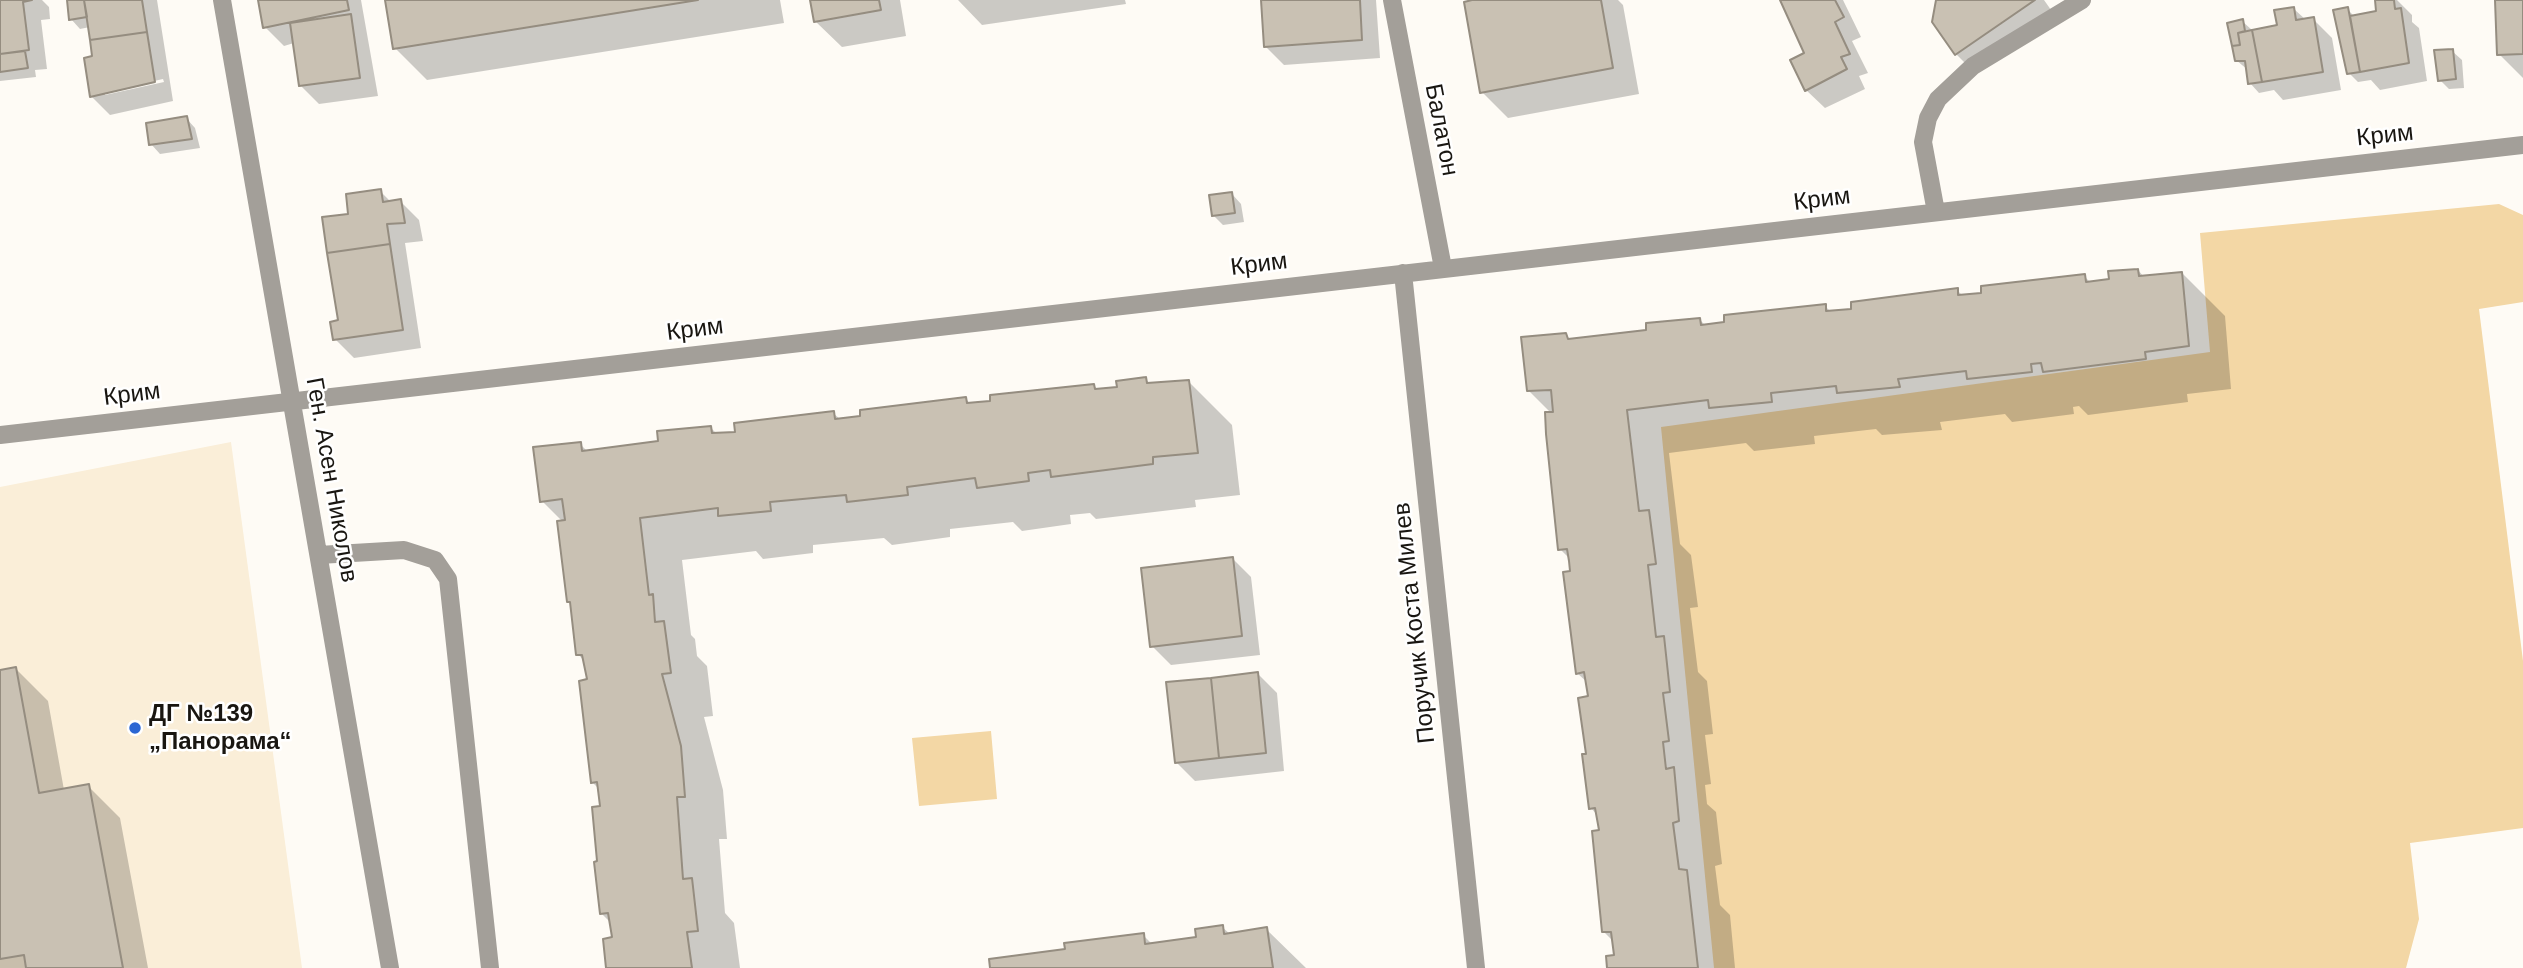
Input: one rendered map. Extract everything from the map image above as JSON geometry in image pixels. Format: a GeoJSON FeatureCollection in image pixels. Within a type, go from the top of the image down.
{"type":"FeatureCollection","features":[{"type":"Feature","properties":{"kind":"street","name":"Ген. Асен Николов"},"geometry":{"type":"LineString","coordinates":[[222,0],[390,968]]}},
{"type":"Feature","properties":{"kind":"street","name":"Балатон"},"geometry":{"type":"LineString","coordinates":[[1392,0],[1443,268]]}},
{"type":"Feature","properties":{"kind":"street"},"geometry":{"type":"LineString","coordinates":[[1936,212],[1923,142],[1928,118],[1938,99],[1973,66],[2082,0]]}},
{"type":"Feature","properties":{"kind":"street","name":"Крим"},"geometry":{"type":"LineString","coordinates":[[0,435],[2523,145]]}},
{"type":"Feature","properties":{"kind":"street","name":"Поручик Коста Милев"},"geometry":{"type":"LineString","coordinates":[[1403,273],[1476,968]]}},
{"type":"Feature","properties":{"kind":"street"},"geometry":{"type":"LineString","coordinates":[[319,555],[404,550],[435,560],[448,579],[489,968]]}},
{"type":"Feature","properties":{"kind":"shaded area"},"geometry":{"type":"Polygon","coordinates":[[[2499,204],[2523,215],[2523,302],[2479,309],[2523,661],[2523,828],[2410,843],[2419,919],[2406,968],[1714,968],[1661,427],[2210,352],[2200,233],[2499,204]]]}},
{"type":"Feature","properties":{"kind":"shaded area","name":"ДГ №139 „Панорама“"},"geometry":{"type":"Polygon","coordinates":[[[231,442],[302,968],[0,968],[0,487],[231,442]]]}},
{"type":"Feature","properties":{"kind":"shaded area"},"geometry":{"type":"Polygon","coordinates":[[[991,731],[997,799],[919,806],[912,738],[991,731]]]}},
{"type":"Feature","properties":{"kind":"building"},"geometry":{"type":"Polygon","coordinates":[[[0,0],[32,0],[23,2],[29,50],[0,54],[0,0]]]}},
{"type":"Feature","properties":{"kind":"building"},"geometry":{"type":"Polygon","coordinates":[[[67,0],[84,0],[87,17],[69,20],[67,0]]]}},
{"type":"Feature","properties":{"kind":"building"},"geometry":{"type":"Polygon","coordinates":[[[84,0],[142,0],[147,32],[90,40],[84,0]]]}},
{"type":"Feature","properties":{"kind":"building"},"geometry":{"type":"Polygon","coordinates":[[[258,0],[347,0],[349,10],[263,28],[258,0]]]}},
{"type":"Feature","properties":{"kind":"building"},"geometry":{"type":"Polygon","coordinates":[[[385,0],[698,0],[393,49],[385,0]]]}},
{"type":"Feature","properties":{"kind":"building"},"geometry":{"type":"Polygon","coordinates":[[[810,0],[879,0],[881,10],[814,22],[810,0]]]}},
{"type":"Feature","properties":{"kind":"building"},"geometry":{"type":"Polygon","coordinates":[[[1261,0],[1360,0],[1362,40],[1264,47],[1261,0]]]}},
{"type":"Feature","properties":{"kind":"building"},"geometry":{"type":"Polygon","coordinates":[[[1601,0],[1613,68],[1480,93],[1464,2],[1601,0]]]}},
{"type":"Feature","properties":{"kind":"building"},"geometry":{"type":"Polygon","coordinates":[[[1780,0],[1835,0],[1844,17],[1835,22],[1850,54],[1841,57],[1847,69],[1805,91],[1790,60],[1804,53],[1780,0]]]}},
{"type":"Feature","properties":{"kind":"building"},"geometry":{"type":"Polygon","coordinates":[[[1936,0],[2035,0],[1955,55],[1932,22],[1936,0]]]}},
{"type":"Feature","properties":{"kind":"building"},"geometry":{"type":"Polygon","coordinates":[[[2375,0],[2394,0],[2395,9],[2401,8],[2409,63],[2360,72],[2350,16],[2376,11],[2375,0]]]}},
{"type":"Feature","properties":{"kind":"building"},"geometry":{"type":"Polygon","coordinates":[[[2495,0],[2523,0],[2523,54],[2497,55],[2495,0]]]}},
{"type":"Feature","properties":{"kind":"building"},"geometry":{"type":"Polygon","coordinates":[[[2294,7],[2296,20],[2314,17],[2323,72],[2262,82],[2252,30],[2277,25],[2274,10],[2294,7]]]}},
{"type":"Feature","properties":{"kind":"building"},"geometry":{"type":"Polygon","coordinates":[[[2348,7],[2360,72],[2347,74],[2333,10],[2348,7]]]}},
{"type":"Feature","properties":{"kind":"building"},"geometry":{"type":"Polygon","coordinates":[[[351,14],[360,78],[299,86],[290,23],[351,14]]]}},
{"type":"Feature","properties":{"kind":"building"},"geometry":{"type":"Polygon","coordinates":[[[2243,19],[2245,31],[2238,33],[2240,45],[2232,46],[2227,23],[2243,19]]]}},
{"type":"Feature","properties":{"kind":"building"},"geometry":{"type":"Polygon","coordinates":[[[2252,30],[2262,82],[2248,84],[2245,61],[2235,61],[2232,46],[2240,45],[2238,33],[2252,30]]]}},
{"type":"Feature","properties":{"kind":"building"},"geometry":{"type":"Polygon","coordinates":[[[147,32],[155,82],[90,97],[84,58],[92,56],[90,40],[147,32]]]}},
{"type":"Feature","properties":{"kind":"building"},"geometry":{"type":"Polygon","coordinates":[[[2453,49],[2456,79],[2438,81],[2434,50],[2453,49]]]}},
{"type":"Feature","properties":{"kind":"building"},"geometry":{"type":"Polygon","coordinates":[[[25,51],[28,68],[0,72],[0,54],[25,51]]]}},
{"type":"Feature","properties":{"kind":"building"},"geometry":{"type":"Polygon","coordinates":[[[187,116],[192,139],[149,145],[146,123],[187,116]]]}},
{"type":"Feature","properties":{"kind":"building"},"geometry":{"type":"Polygon","coordinates":[[[381,189],[383,202],[401,199],[405,223],[387,224],[390,244],[327,253],[322,217],[348,214],[346,194],[381,189]]]}},
{"type":"Feature","properties":{"kind":"building"},"geometry":{"type":"Polygon","coordinates":[[[1232,192],[1235,213],[1212,216],[1209,195],[1232,192]]]}},
{"type":"Feature","properties":{"kind":"building"},"geometry":{"type":"Polygon","coordinates":[[[390,244],[403,330],[333,340],[330,322],[338,320],[327,253],[390,244]]]}},
{"type":"Feature","properties":{"kind":"building"},"geometry":{"type":"Polygon","coordinates":[[[2138,269],[2139,276],[2182,272],[2189,346],[2145,352],[2146,359],[2043,372],[2041,363],[2031,364],[2032,372],[1967,379],[1966,371],[1898,379],[1900,387],[1837,393],[1836,386],[1771,393],[1772,402],[1709,408],[1708,400],[1627,410],[1639,511],[1649,510],[1656,564],[1648,565],[1656,637],[1664,636],[1670,692],[1663,693],[1669,741],[1663,742],[1666,769],[1674,767],[1679,821],[1673,823],[1679,869],[1687,870],[1698,968],[1607,968],[1606,956],[1614,955],[1611,932],[1602,932],[1592,831],[1599,830],[1595,808],[1589,809],[1582,754],[1586,754],[1578,698],[1588,696],[1584,672],[1576,674],[1563,572],[1570,571],[1569,561],[1567,549],[1558,550],[1546,434],[1545,412],[1553,412],[1551,390],[1527,391],[1521,337],[1566,333],[1568,339],[1646,330],[1646,323],[1700,318],[1701,325],[1724,322],[1724,315],[1826,304],[1826,311],[1851,309],[1851,302],[1958,288],[1958,295],[1981,293],[1981,286],[2085,274],[2086,282],[2109,279],[2108,271],[2138,269]]]}},
{"type":"Feature","properties":{"kind":"building"},"geometry":{"type":"Polygon","coordinates":[[[1146,377],[1147,383],[1189,380],[1198,453],[1153,457],[1153,464],[1051,477],[1050,470],[1028,473],[1029,481],[977,488],[975,478],[907,487],[908,495],[847,502],[846,495],[770,502],[771,511],[718,516],[718,508],[640,518],[655,622],[664,621],[671,673],[662,674],[681,746],[685,797],[677,797],[683,879],[692,878],[698,931],[687,932],[692,968],[606,968],[603,939],[612,937],[608,913],[600,914],[594,862],[597,861],[592,807],[600,806],[597,782],[591,783],[579,681],[587,679],[582,655],[576,655],[557,521],[565,520],[562,499],[540,502],[533,447],[581,442],[582,451],[658,441],[657,431],[711,426],[712,433],[735,432],[734,423],[834,411],[835,419],[860,416],[860,410],[966,397],[967,403],[990,401],[990,395],[1094,384],[1095,389],[1117,387],[1116,381],[1146,377]]]}},
{"type":"Feature","properties":{"kind":"building"},"geometry":{"type":"Polygon","coordinates":[[[1233,557],[1242,636],[1150,647],[1141,568],[1233,557]]]}},
{"type":"Feature","properties":{"kind":"building"},"geometry":{"type":"Polygon","coordinates":[[[16,667],[39,793],[89,784],[123,968],[26,968],[24,955],[0,959],[0,670],[16,667]]]}},
{"type":"Feature","properties":{"kind":"building"},"geometry":{"type":"Polygon","coordinates":[[[1258,672],[1266,753],[1219,758],[1211,678],[1258,672]]]}},
{"type":"Feature","properties":{"kind":"building"},"geometry":{"type":"Polygon","coordinates":[[[1211,678],[1219,758],[1175,763],[1166,682],[1211,678]]]}},
{"type":"Feature","properties":{"kind":"building"},"geometry":{"type":"Polygon","coordinates":[[[1223,925],[1224,934],[1267,927],[1273,968],[990,968],[989,959],[1065,949],[1064,943],[1144,933],[1145,944],[1196,937],[1195,929],[1223,925]]]}},
{"type":"Feature","properties":{"kind":"place","name":"ДГ №139 „Панорама“"},"geometry":{"type":"Point","coordinates":[135,728]}}]}
